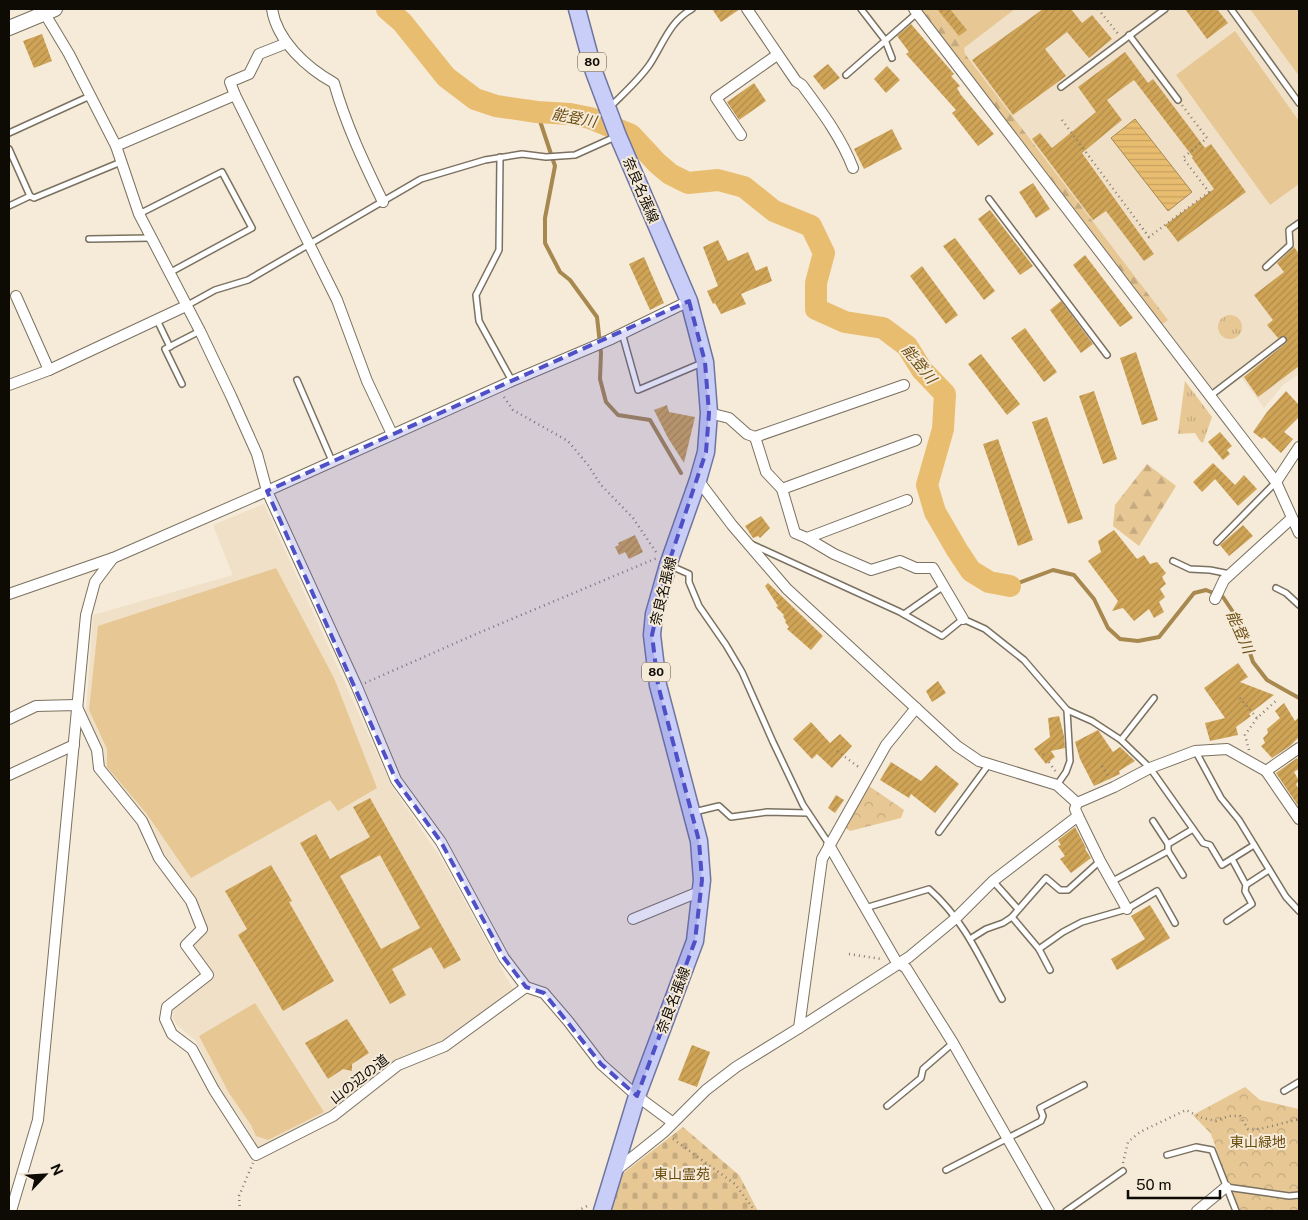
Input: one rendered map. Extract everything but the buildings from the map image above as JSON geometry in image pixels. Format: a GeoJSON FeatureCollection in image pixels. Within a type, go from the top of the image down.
{"type":"FeatureCollection","features":[{"type":"Feature","properties":{"kind":"main road","name":"奈良名張線"},"geometry":{"type":"LineString","coordinates":[[577,9],[594,72],[618,136],[689,301],[705,362],[709,413],[706,452],[698,480],[666,560],[654,614],[652,635],[660,694],[698,841],[702,880],[695,941],[637,1096],[602,1211]]}},
{"type":"Feature","properties":{"kind":"main road"},"geometry":{"type":"LineString","coordinates":[[9,28],[47,10]]}},
{"type":"Feature","properties":{"kind":"street"},"geometry":{"type":"LineString","coordinates":[[272,9],[274,21],[287,43],[310,68],[334,83],[344,116],[382,202]]}},
{"type":"Feature","properties":{"kind":"street"},"geometry":{"type":"LineString","coordinates":[[47,10],[116,146],[139,214],[231,396],[257,454],[268,491],[357,686],[396,780],[441,842],[504,958],[526,987],[544,993],[601,1064],[637,1096],[672,1122]]}},
{"type":"Feature","properties":{"kind":"street"},"geometry":{"type":"LineString","coordinates":[[749,10],[777,55],[796,81],[802,84],[834,128],[853,168]]}},
{"type":"Feature","properties":{"kind":"street"},"geometry":{"type":"LineString","coordinates":[[915,11],[1276,482],[1296,516],[1299,533]]}},
{"type":"Feature","properties":{"kind":"street"},"geometry":{"type":"LineString","coordinates":[[287,43],[259,54],[248,74],[230,82],[337,300],[367,381],[392,434]]}},
{"type":"Feature","properties":{"kind":"street"},"geometry":{"type":"LineString","coordinates":[[741,135],[716,98],[777,55]]}},
{"type":"Feature","properties":{"kind":"street"},"geometry":{"type":"LineString","coordinates":[[116,146],[235,95]]}},
{"type":"Feature","properties":{"kind":"street"},"geometry":{"type":"LineString","coordinates":[[16,296],[49,370]]}},
{"type":"Feature","properties":{"kind":"street"},"geometry":{"type":"LineString","coordinates":[[9,594],[113,558],[609,340],[689,301]]}},
{"type":"Feature","properties":{"kind":"street"},"geometry":{"type":"LineString","coordinates":[[9,385],[49,370],[186,306]]}},
{"type":"Feature","properties":{"kind":"street"},"geometry":{"type":"LineString","coordinates":[[709,413],[729,418],[747,434],[755,437],[904,385]]}},
{"type":"Feature","properties":{"kind":"street"},"geometry":{"type":"LineString","coordinates":[[755,437],[766,472],[782,489],[795,533],[834,554],[871,570],[900,562],[916,568],[933,568],[964,619]]}},
{"type":"Feature","properties":{"kind":"street"},"geometry":{"type":"LineString","coordinates":[[782,489],[916,440]]}},
{"type":"Feature","properties":{"kind":"street"},"geometry":{"type":"LineString","coordinates":[[1276,482],[1299,447]]}},
{"type":"Feature","properties":{"kind":"street"},"geometry":{"type":"LineString","coordinates":[[698,480],[732,525],[787,589],[957,746],[980,761],[1057,785],[1077,803]]}},
{"type":"Feature","properties":{"kind":"street"},"geometry":{"type":"LineString","coordinates":[[807,538],[907,500]]}},
{"type":"Feature","properties":{"kind":"street"},"geometry":{"type":"LineString","coordinates":[[1215,599],[1227,577],[1296,516]]}},
{"type":"Feature","properties":{"kind":"street"},"geometry":{"type":"LineString","coordinates":[[11,1211],[38,1120],[86,615],[95,582],[113,558]]}},
{"type":"Feature","properties":{"kind":"street"},"geometry":{"type":"LineString","coordinates":[[9,719],[36,706],[76,705]]}},
{"type":"Feature","properties":{"kind":"street"},"geometry":{"type":"LineString","coordinates":[[76,705],[97,750],[98,768],[142,821],[159,858],[191,901],[202,929],[186,945],[208,975],[167,1007],[164,1019],[172,1034],[192,1049],[214,1090],[256,1155]]}},
{"type":"Feature","properties":{"kind":"street"},"geometry":{"type":"LineString","coordinates":[[799,1028],[822,859],[886,745],[916,708]]}},
{"type":"Feature","properties":{"kind":"street"},"geometry":{"type":"LineString","coordinates":[[9,775],[74,746]]}},
{"type":"Feature","properties":{"kind":"street"},"geometry":{"type":"LineString","coordinates":[[1266,771],[1299,748]]}},
{"type":"Feature","properties":{"kind":"street"},"geometry":{"type":"LineString","coordinates":[[1127,909],[1111,882],[1078,816],[1075,808],[1077,803],[1114,787],[1150,768],[1196,751],[1227,749],[1266,771],[1299,819]]}},
{"type":"Feature","properties":{"kind":"street"},"geometry":{"type":"LineString","coordinates":[[614,1173],[664,1132],[706,1090],[736,1067],[799,1028],[898,962],[956,918],[993,882],[1078,816]]}},
{"type":"Feature","properties":{"kind":"street"},"geometry":{"type":"LineString","coordinates":[[830,845],[898,962],[906,968],[953,1042],[1049,1211]]}},
{"type":"Feature","properties":{"kind":"street"},"geometry":{"type":"LineString","coordinates":[[633,919],[701,890]]}},
{"type":"Feature","properties":{"kind":"street","name":"山の辺の道"},"geometry":{"type":"LineString","coordinates":[[256,1155],[334,1116],[398,1065],[445,1046],[526,987]]}},
{"type":"Feature","properties":{"kind":"street"},"geometry":{"type":"LineString","coordinates":[[1197,1211],[1226,1187]]}},
{"type":"Feature","properties":{"kind":"lane"},"geometry":{"type":"LineString","coordinates":[[609,112],[650,64],[669,30],[692,9]]}},
{"type":"Feature","properties":{"kind":"lane"},"geometry":{"type":"LineString","coordinates":[[861,9],[884,40],[892,58]]}},
{"type":"Feature","properties":{"kind":"lane"},"geometry":{"type":"LineString","coordinates":[[1061,87],[1165,9]]}},
{"type":"Feature","properties":{"kind":"lane"},"geometry":{"type":"LineString","coordinates":[[1231,9],[1299,103]]}},
{"type":"Feature","properties":{"kind":"lane"},"geometry":{"type":"LineString","coordinates":[[846,75],[915,11]]}},
{"type":"Feature","properties":{"kind":"lane"},"geometry":{"type":"LineString","coordinates":[[1129,35],[1178,100]]}},
{"type":"Feature","properties":{"kind":"lane"},"geometry":{"type":"LineString","coordinates":[[9,133],[91,95]]}},
{"type":"Feature","properties":{"kind":"lane"},"geometry":{"type":"LineString","coordinates":[[186,306],[215,290],[248,280],[421,179],[500,157],[522,154],[546,157],[574,155],[618,136]]}},
{"type":"Feature","properties":{"kind":"lane"},"geometry":{"type":"LineString","coordinates":[[9,149],[30,196]]}},
{"type":"Feature","properties":{"kind":"lane"},"geometry":{"type":"LineString","coordinates":[[500,157],[498,250],[476,296],[479,321],[512,381]]}},
{"type":"Feature","properties":{"kind":"lane"},"geometry":{"type":"LineString","coordinates":[[9,206],[30,196],[34,198],[121,162]]}},
{"type":"Feature","properties":{"kind":"lane"},"geometry":{"type":"LineString","coordinates":[[139,214],[222,172],[252,228],[169,273]]}},
{"type":"Feature","properties":{"kind":"lane"},"geometry":{"type":"LineString","coordinates":[[989,199],[1107,355]]}},
{"type":"Feature","properties":{"kind":"lane"},"geometry":{"type":"LineString","coordinates":[[1266,267],[1290,245],[1289,230],[1299,223]]}},
{"type":"Feature","properties":{"kind":"lane"},"geometry":{"type":"LineString","coordinates":[[89,239],[151,238]]}},
{"type":"Feature","properties":{"kind":"lane"},"geometry":{"type":"LineString","coordinates":[[157,320],[170,347]]}},
{"type":"Feature","properties":{"kind":"lane"},"geometry":{"type":"LineString","coordinates":[[182,384],[165,349],[200,332]]}},
{"type":"Feature","properties":{"kind":"lane"},"geometry":{"type":"LineString","coordinates":[[622,333],[638,390],[705,362]]}},
{"type":"Feature","properties":{"kind":"lane"},"geometry":{"type":"LineString","coordinates":[[1210,396],[1283,340]]}},
{"type":"Feature","properties":{"kind":"lane"},"geometry":{"type":"LineString","coordinates":[[297,380],[332,461]]}},
{"type":"Feature","properties":{"kind":"lane"},"geometry":{"type":"LineString","coordinates":[[1217,542],[1276,482]]}},
{"type":"Feature","properties":{"kind":"lane"},"geometry":{"type":"LineString","coordinates":[[749,543],[904,614],[942,636],[964,619],[985,629],[1024,660],[1067,710],[1092,721],[1121,740],[1150,768],[1193,829],[1204,843],[1210,845],[1222,866],[1254,845]]}},
{"type":"Feature","properties":{"kind":"lane"},"geometry":{"type":"LineString","coordinates":[[666,560],[689,574],[688,582],[699,606],[742,672],[772,742],[808,813],[830,845]]}},
{"type":"Feature","properties":{"kind":"lane"},"geometry":{"type":"LineString","coordinates":[[1173,561],[1190,569],[1210,570],[1227,577]]}},
{"type":"Feature","properties":{"kind":"lane"},"geometry":{"type":"LineString","coordinates":[[904,614],[944,586]]}},
{"type":"Feature","properties":{"kind":"lane"},"geometry":{"type":"LineString","coordinates":[[1276,588],[1286,593],[1299,605]]}},
{"type":"Feature","properties":{"kind":"lane"},"geometry":{"type":"LineString","coordinates":[[1121,740],[1154,698]]}},
{"type":"Feature","properties":{"kind":"lane"},"geometry":{"type":"LineString","coordinates":[[1057,785],[1066,772],[1070,761],[1067,710]]}},
{"type":"Feature","properties":{"kind":"lane"},"geometry":{"type":"LineString","coordinates":[[1196,751],[1221,798],[1239,820],[1286,897],[1299,912]]}},
{"type":"Feature","properties":{"kind":"lane"},"geometry":{"type":"LineString","coordinates":[[939,832],[989,764]]}},
{"type":"Feature","properties":{"kind":"lane"},"geometry":{"type":"LineString","coordinates":[[692,812],[719,806],[731,817],[767,812],[808,813]]}},
{"type":"Feature","properties":{"kind":"lane"},"geometry":{"type":"LineString","coordinates":[[1153,821],[1168,844],[1168,851],[1183,875]]}},
{"type":"Feature","properties":{"kind":"lane"},"geometry":{"type":"LineString","coordinates":[[1168,844],[1193,829]]}},
{"type":"Feature","properties":{"kind":"lane"},"geometry":{"type":"LineString","coordinates":[[1111,882],[1168,851]]}},
{"type":"Feature","properties":{"kind":"lane"},"geometry":{"type":"LineString","coordinates":[[1227,922],[1252,904],[1245,891],[1246,885],[1232,859]]}},
{"type":"Feature","properties":{"kind":"lane"},"geometry":{"type":"LineString","coordinates":[[970,939],[1012,917],[1046,878],[1060,890],[1068,890],[1100,860]]}},
{"type":"Feature","properties":{"kind":"lane"},"geometry":{"type":"LineString","coordinates":[[1246,885],[1269,870]]}},
{"type":"Feature","properties":{"kind":"lane"},"geometry":{"type":"LineString","coordinates":[[993,882],[1018,909]]}},
{"type":"Feature","properties":{"kind":"lane"},"geometry":{"type":"LineString","coordinates":[[865,908],[929,889],[943,901],[970,939],[1002,999]]}},
{"type":"Feature","properties":{"kind":"lane"},"geometry":{"type":"LineString","coordinates":[[1038,949],[1062,932],[1082,922],[1127,909],[1157,891],[1175,923]]}},
{"type":"Feature","properties":{"kind":"lane"},"geometry":{"type":"LineString","coordinates":[[1012,917],[1038,949],[1050,970]]}},
{"type":"Feature","properties":{"kind":"lane"},"geometry":{"type":"LineString","coordinates":[[887,1106],[921,1078],[923,1069],[953,1042]]}},
{"type":"Feature","properties":{"kind":"lane"},"geometry":{"type":"LineString","coordinates":[[1284,1091],[1299,1082]]}},
{"type":"Feature","properties":{"kind":"lane"},"geometry":{"type":"LineString","coordinates":[[946,1170],[1041,1121],[1043,1116],[1040,1108],[1084,1086]]}},
{"type":"Feature","properties":{"kind":"lane"},"geometry":{"type":"LineString","coordinates":[[1167,1155],[1196,1147],[1212,1150],[1236,1211]]}},
{"type":"Feature","properties":{"kind":"lane"},"geometry":{"type":"LineString","coordinates":[[1066,1211],[1123,1171]]}},
{"type":"Feature","properties":{"kind":"lane"},"geometry":{"type":"LineString","coordinates":[[1226,1187],[1289,1196],[1299,1195]]}},
{"type":"Feature","properties":{"kind":"path"},"geometry":{"type":"LineString","coordinates":[[1098,9],[1123,40]]}},
{"type":"Feature","properties":{"kind":"path"},"geometry":{"type":"LineString","coordinates":[[1062,120],[1149,236],[1209,192],[1183,158],[1207,138],[1178,100]]}},
{"type":"Feature","properties":{"kind":"path"},"geometry":{"type":"LineString","coordinates":[[357,686],[476,634],[666,560],[633,518],[601,485],[588,465],[568,441],[513,410],[497,388]]}},
{"type":"Feature","properties":{"kind":"path"},"geometry":{"type":"LineString","coordinates":[[1240,698],[1257,718]]}},
{"type":"Feature","properties":{"kind":"path"},"geometry":{"type":"LineString","coordinates":[[1250,754],[1246,735],[1257,718],[1277,700]]}},
{"type":"Feature","properties":{"kind":"path"},"geometry":{"type":"LineString","coordinates":[[837,751],[870,774]]}},
{"type":"Feature","properties":{"kind":"path"},"geometry":{"type":"LineString","coordinates":[[1049,762],[1055,770]]}},
{"type":"Feature","properties":{"kind":"path"},"geometry":{"type":"LineString","coordinates":[[849,954],[898,962]]}},
{"type":"Feature","properties":{"kind":"path"},"geometry":{"type":"LineString","coordinates":[[1123,1171],[1121,1169],[1128,1142],[1140,1132],[1186,1110],[1202,1118],[1216,1121],[1229,1116],[1240,1116],[1248,1129],[1260,1129],[1299,1119]]}},
{"type":"Feature","properties":{"kind":"path"},"geometry":{"type":"LineString","coordinates":[[664,1132],[735,1184],[755,1211]]}},
{"type":"Feature","properties":{"kind":"path"},"geometry":{"type":"LineString","coordinates":[[240,1211],[239,1196],[256,1155]]}},
{"type":"Feature","properties":{"kind":"highlighted area"},"geometry":{"type":"Polygon","coordinates":[[[689,301],[705,362],[709,413],[706,452],[668,565],[652,635],[658,685],[699,841],[702,880],[695,941],[637,1096],[601,1064],[544,993],[526,987],[504,958],[441,842],[396,780],[267,491],[689,301]]]}},
{"type":"Feature","properties":{"kind":"shaded area"},"geometry":{"type":"Polygon","coordinates":[[[921,9],[1299,9],[1299,374],[1283,385],[1264,408],[1239,374],[1213,394],[921,9]]]}},
{"type":"Feature","properties":{"kind":"shaded area"},"geometry":{"type":"Polygon","coordinates":[[[1135,119],[1192,192],[1168,211],[1111,138],[1135,119]]]}},
{"type":"Feature","properties":{"kind":"shaded area"},"geometry":{"type":"Polygon","coordinates":[[[264,504],[391,785],[442,860],[514,991],[432,1048],[331,1113],[266,1149],[257,1148],[245,1125],[220,1089],[196,1041],[176,1024],[173,1017],[174,1006],[214,974],[193,944],[206,929],[145,819],[104,770],[103,749],[86,711],[93,615],[233,575],[213,525],[264,504]]]}},
{"type":"Feature","properties":{"kind":"green space"},"geometry":{"type":"Polygon","coordinates":[[[921,9],[934,9],[964,48],[965,54],[1168,320],[1161,325],[921,9]]]}},
{"type":"Feature","properties":{"kind":"green space"},"geometry":{"type":"Polygon","coordinates":[[[934,9],[1015,9],[964,48],[934,9]]]}},
{"type":"Feature","properties":{"kind":"green space"},"geometry":{"type":"Polygon","coordinates":[[[1250,9],[1299,9],[1299,76],[1250,9]]]}},
{"type":"Feature","properties":{"kind":"green space"},"geometry":{"type":"Polygon","coordinates":[[[1235,31],[1299,121],[1299,184],[1270,205],[1176,75],[1235,31]]]}},
{"type":"Feature","properties":{"kind":"green space"},"geometry":{"type":"Polygon","coordinates":[[[1230,315],[1238,319],[1242,327],[1238,335],[1230,339],[1222,335],[1218,327],[1222,319],[1230,315]]]}},
{"type":"Feature","properties":{"kind":"green space"},"geometry":{"type":"Polygon","coordinates":[[[1185,381],[1212,417],[1203,443],[1195,433],[1178,434],[1185,381]]]}},
{"type":"Feature","properties":{"kind":"green space"},"geometry":{"type":"Polygon","coordinates":[[[1147,464],[1176,486],[1139,546],[1113,526],[1115,505],[1147,464]]]}},
{"type":"Feature","properties":{"kind":"green space"},"geometry":{"type":"Polygon","coordinates":[[[276,568],[334,678],[377,788],[338,811],[330,800],[191,878],[146,813],[107,767],[107,749],[89,710],[98,626],[276,568]]]}},
{"type":"Feature","properties":{"kind":"green space"},"geometry":{"type":"Polygon","coordinates":[[[869,786],[904,810],[901,818],[850,831],[845,827],[869,786]]]}},
{"type":"Feature","properties":{"kind":"green space"},"geometry":{"type":"Polygon","coordinates":[[[255,1003],[324,1112],[268,1140],[256,1136],[251,1125],[229,1093],[199,1036],[255,1003]]]}},
{"type":"Feature","properties":{"kind":"green space","name":"東山緑地"},"geometry":{"type":"Polygon","coordinates":[[[1245,1087],[1260,1100],[1299,1109],[1299,1211],[1238,1211],[1211,1134],[1193,1115],[1245,1087]]]}},
{"type":"Feature","properties":{"kind":"green space","name":"東山霊苑"},"geometry":{"type":"Polygon","coordinates":[[[683,1127],[739,1175],[758,1211],[611,1211],[621,1175],[683,1127]]]}},
{"type":"Feature","properties":{"kind":"waterway","name":"能登川"},"geometry":{"type":"LineString","coordinates":[[387,9],[402,22],[446,77],[475,99],[496,106],[590,118],[631,135],[670,174],[688,183],[718,180],[744,187],[774,211],[811,226],[824,253],[816,283],[816,309],[845,322],[883,328],[907,346],[922,370],[945,394],[943,429],[927,485],[935,512],[971,571],[989,582],[1010,586]]}},
{"type":"Feature","properties":{"kind":"waterway"},"geometry":{"type":"LineString","coordinates":[[537,112],[555,166],[545,218],[545,243],[560,272],[570,280],[597,317],[601,353],[600,379],[606,402],[618,415],[650,420],[681,473]]}},
{"type":"Feature","properties":{"kind":"waterway","name":"能登川"},"geometry":{"type":"LineString","coordinates":[[1010,586],[1053,570],[1074,575],[1094,599],[1108,628],[1120,639],[1138,641],[1159,637],[1194,593],[1206,590],[1223,597],[1239,621],[1253,662],[1267,680],[1299,698]]}}]}
